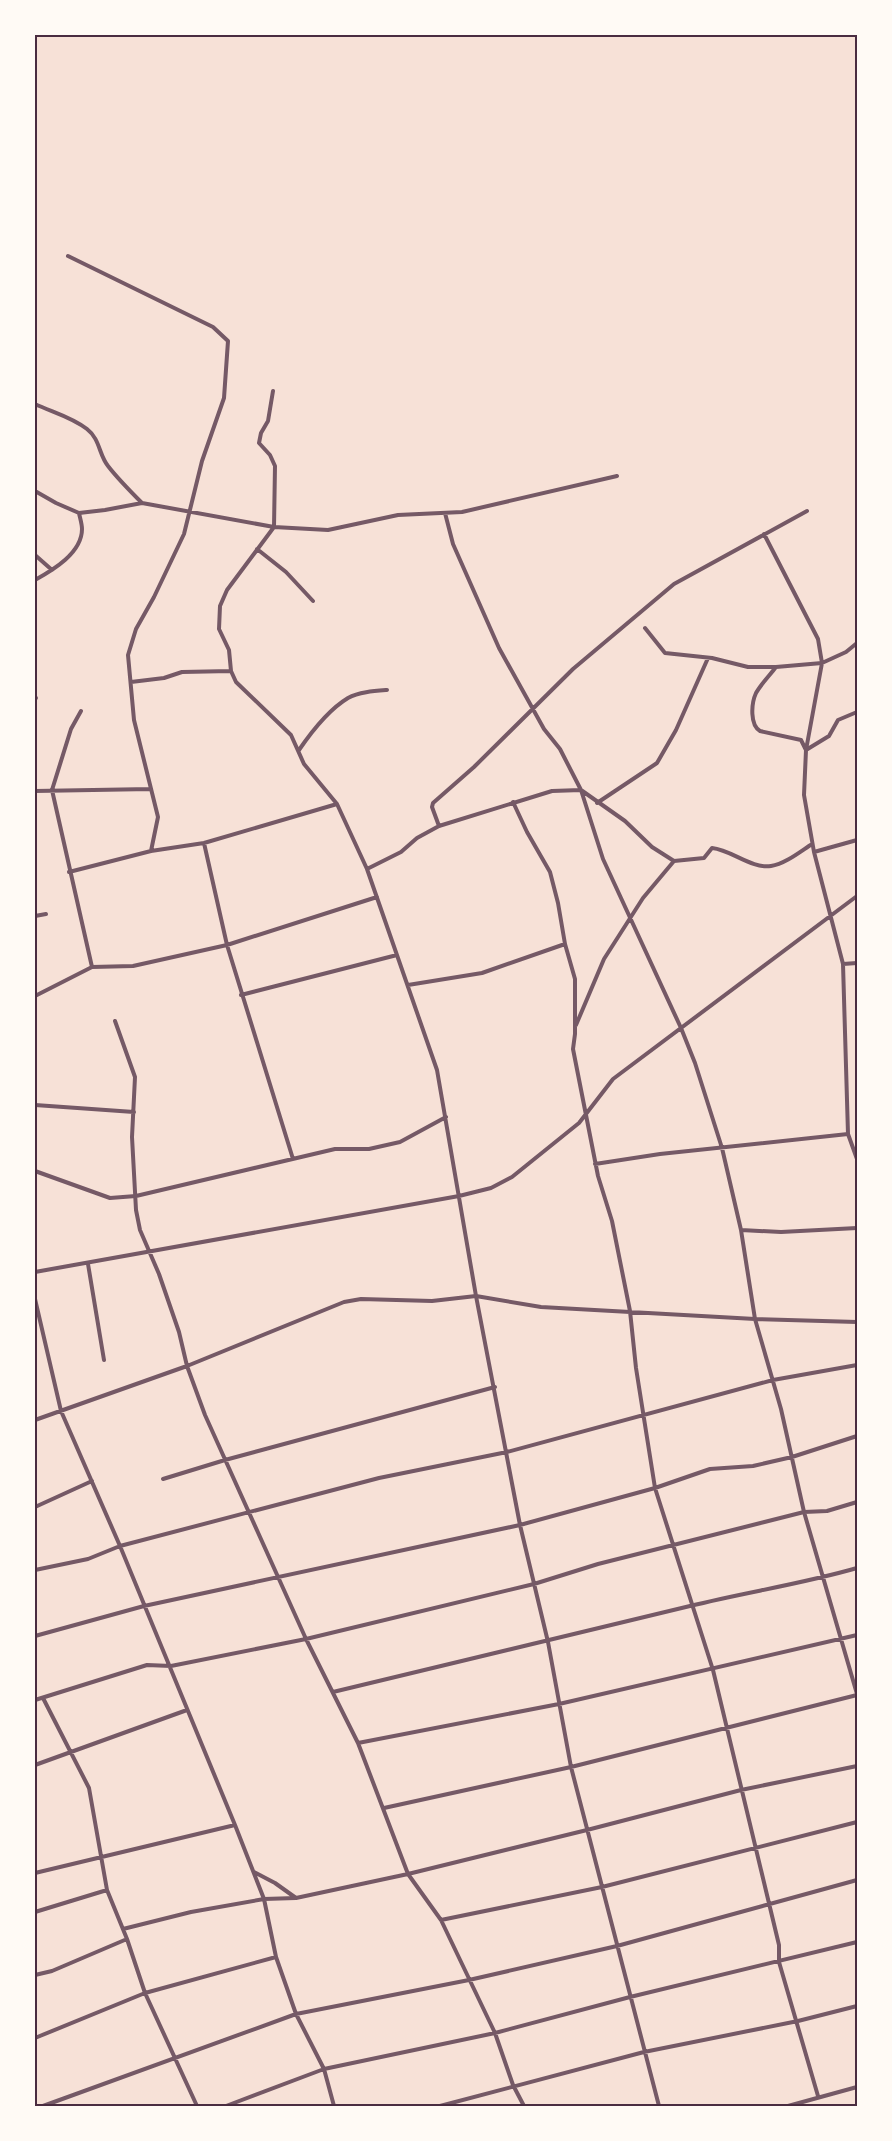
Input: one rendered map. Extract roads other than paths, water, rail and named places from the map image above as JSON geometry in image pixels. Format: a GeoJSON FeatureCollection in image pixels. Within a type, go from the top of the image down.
{"type":"FeatureCollection","features":[{"type":"Feature","properties":{"kind":"street"},"geometry":{"type":"LineString","coordinates":[[68,256],[214,327],[228,341],[224,398],[202,461],[191,511],[173,558],[136,629],[128,655],[134,720],[158,817],[151,851]]}},
{"type":"Feature","properties":{"kind":"street"},"geometry":{"type":"LineString","coordinates":[[273,390],[268,421],[261,433],[260,444],[270,455],[275,466],[274,526],[227,590],[220,606],[219,629],[229,650],[231,671],[236,682],[291,735],[304,764],[336,804],[368,869],[437,1070],[476,1296],[520,1525],[548,1642],[571,1767],[659,2106]]}},
{"type":"Feature","properties":{"kind":"street"},"geometry":{"type":"LineString","coordinates":[[35,404],[71,419],[88,430],[99,444],[107,465],[119,481],[142,503]]}},
{"type":"Feature","properties":{"kind":"street"},"geometry":{"type":"LineString","coordinates":[[35,491],[79,513],[142,503],[274,526],[328,530],[398,515],[462,512],[617,476]]}},
{"type":"Feature","properties":{"kind":"street"},"geometry":{"type":"LineString","coordinates":[[439,826],[432,807],[433,803],[474,768],[574,669],[674,584],[807,511]]}},
{"type":"Feature","properties":{"kind":"street"},"geometry":{"type":"LineString","coordinates":[[35,580],[52,570],[73,551],[79,541],[82,530],[79,513]]}},
{"type":"Feature","properties":{"kind":"street"},"geometry":{"type":"LineString","coordinates":[[384,1808],[571,1767],[727,1729],[857,1694],[804,1512],[773,1380],[755,1319],[741,1230],[722,1148],[695,1062],[603,859],[581,790],[560,749],[544,729],[499,648],[453,544],[445,513]]}},
{"type":"Feature","properties":{"kind":"street"},"geometry":{"type":"LineString","coordinates":[[764,534],[818,639],[822,663],[806,750],[804,796],[812,844],[832,915],[843,964],[848,1134],[857,1159]]}},
{"type":"Feature","properties":{"kind":"street"},"geometry":{"type":"LineString","coordinates":[[257,549],[286,572],[313,602]]}},
{"type":"Feature","properties":{"kind":"street"},"geometry":{"type":"LineString","coordinates":[[35,555],[52,570]]}},
{"type":"Feature","properties":{"kind":"street"},"geometry":{"type":"LineString","coordinates":[[646,628],[665,653],[708,658],[748,668],[822,663],[846,652],[857,643]]}},
{"type":"Feature","properties":{"kind":"street"},"geometry":{"type":"LineString","coordinates":[[597,803],[656,763],[676,730],[708,658]]}},
{"type":"Feature","properties":{"kind":"street"},"geometry":{"type":"LineString","coordinates":[[776,666],[756,693],[752,720],[755,728],[760,731],[801,740],[806,750]]}},
{"type":"Feature","properties":{"kind":"street"},"geometry":{"type":"LineString","coordinates":[[131,682],[164,678],[182,672],[231,671]]}},
{"type":"Feature","properties":{"kind":"street"},"geometry":{"type":"LineString","coordinates":[[299,750],[311,731],[348,698],[366,692],[386,690]]}},
{"type":"Feature","properties":{"kind":"street"},"geometry":{"type":"LineString","coordinates":[[81,712],[71,729],[52,790],[92,967]]}},
{"type":"Feature","properties":{"kind":"street"},"geometry":{"type":"LineString","coordinates":[[806,750],[829,736],[838,720],[857,712]]}},
{"type":"Feature","properties":{"kind":"street"},"geometry":{"type":"LineString","coordinates":[[35,791],[150,789]]}},
{"type":"Feature","properties":{"kind":"street"},"geometry":{"type":"LineString","coordinates":[[368,869],[401,852],[417,838],[439,826],[552,791],[581,790],[625,821],[652,847],[674,861],[704,858],[712,848],[720,849],[755,864],[771,866],[812,844]]}},
{"type":"Feature","properties":{"kind":"street"},"geometry":{"type":"LineString","coordinates":[[513,802],[527,832],[550,872],[558,903],[575,979],[573,1049],[595,1164],[612,1221],[630,1311],[643,1414],[656,1488],[672,1545],[713,1670],[769,1905],[778,1945],[779,1962],[818,2096]]}},
{"type":"Feature","properties":{"kind":"street"},"geometry":{"type":"LineString","coordinates":[[70,872],[151,851],[204,843],[336,804]]}},
{"type":"Feature","properties":{"kind":"street"},"geometry":{"type":"LineString","coordinates":[[814,852],[857,840]]}},
{"type":"Feature","properties":{"kind":"street"},"geometry":{"type":"LineString","coordinates":[[204,843],[227,945],[241,995],[293,1159]]}},
{"type":"Feature","properties":{"kind":"street"},"geometry":{"type":"LineString","coordinates":[[575,1027],[604,959],[631,920],[643,898],[674,861]]}},
{"type":"Feature","properties":{"kind":"street"},"geometry":{"type":"LineString","coordinates":[[35,1272],[460,1196],[491,1188],[512,1177],[579,1123],[613,1079],[857,896]]}},
{"type":"Feature","properties":{"kind":"street"},"geometry":{"type":"LineString","coordinates":[[35,996],[92,967],[133,966],[227,945],[377,897]]}},
{"type":"Feature","properties":{"kind":"street"},"geometry":{"type":"LineString","coordinates":[[35,916],[46,914]]}},
{"type":"Feature","properties":{"kind":"street"},"geometry":{"type":"LineString","coordinates":[[408,986],[482,973],[566,944]]}},
{"type":"Feature","properties":{"kind":"street"},"geometry":{"type":"LineString","coordinates":[[241,995],[397,955]]}},
{"type":"Feature","properties":{"kind":"street"},"geometry":{"type":"LineString","coordinates":[[843,964],[857,963]]}},
{"type":"Feature","properties":{"kind":"street"},"geometry":{"type":"LineString","coordinates":[[114,1021],[135,1077],[132,1137],[140,1230],[179,1332],[187,1366],[224,1460],[306,1639],[358,1744],[408,1874],[440,1920],[495,2033],[513,2085],[524,2106]]}},
{"type":"Feature","properties":{"kind":"street"},"geometry":{"type":"LineString","coordinates":[[35,1105],[134,1112]]}},
{"type":"Feature","properties":{"kind":"street"},"geometry":{"type":"LineString","coordinates":[[35,1171],[110,1198],[136,1196],[335,1149],[369,1149],[400,1142],[446,1117]]}},
{"type":"Feature","properties":{"kind":"street"},"geometry":{"type":"LineString","coordinates":[[595,1164],[660,1154],[848,1134]]}},
{"type":"Feature","properties":{"kind":"street"},"geometry":{"type":"LineString","coordinates":[[741,1230],[781,1232],[857,1228]]}},
{"type":"Feature","properties":{"kind":"street"},"geometry":{"type":"LineString","coordinates":[[88,1264],[104,1360]]}},
{"type":"Feature","properties":{"kind":"street"},"geometry":{"type":"LineString","coordinates":[[35,1420],[187,1366],[344,1302],[361,1299],[432,1301],[476,1296],[541,1308],[630,1311],[755,1319],[857,1322]]}},
{"type":"Feature","properties":{"kind":"street"},"geometry":{"type":"LineString","coordinates":[[35,1299],[61,1411],[171,1666],[187,1710],[254,1872],[264,1899],[276,1956],[296,2014],[324,2069],[334,2106]]}},
{"type":"Feature","properties":{"kind":"street"},"geometry":{"type":"LineString","coordinates":[[35,1570],[88,1559],[120,1546],[379,1478],[507,1452],[773,1380],[857,1365]]}},
{"type":"Feature","properties":{"kind":"street"},"geometry":{"type":"LineString","coordinates":[[163,1479],[224,1460],[495,1387]]}},
{"type":"Feature","properties":{"kind":"street"},"geometry":{"type":"LineString","coordinates":[[35,1636],[144,1606],[520,1525],[656,1488],[710,1469],[745,1467],[792,1458],[857,1436]]}},
{"type":"Feature","properties":{"kind":"street"},"geometry":{"type":"LineString","coordinates":[[35,1507],[92,1481]]}},
{"type":"Feature","properties":{"kind":"street"},"geometry":{"type":"LineString","coordinates":[[35,1700],[147,1665],[171,1666],[306,1639],[534,1584],[598,1564],[804,1512],[827,1511],[857,1502]]}},
{"type":"Feature","properties":{"kind":"street"},"geometry":{"type":"LineString","coordinates":[[333,1692],[548,1642],[692,1605],[823,1578],[857,1568]]}},
{"type":"Feature","properties":{"kind":"street"},"geometry":{"type":"LineString","coordinates":[[358,1744],[559,1704],[637,1684],[713,1670],[857,1635]]}},
{"type":"Feature","properties":{"kind":"street"},"geometry":{"type":"LineString","coordinates":[[43,1698],[89,1788],[107,1890],[127,1939],[145,1993],[198,2106]]}},
{"type":"Feature","properties":{"kind":"street"},"geometry":{"type":"LineString","coordinates":[[35,1764],[187,1710]]}},
{"type":"Feature","properties":{"kind":"street"},"geometry":{"type":"LineString","coordinates":[[123,1929],[191,1912],[264,1899],[296,1898],[408,1874],[741,1790],[857,1766]]}},
{"type":"Feature","properties":{"kind":"street"},"geometry":{"type":"LineString","coordinates":[[440,1920],[602,1887],[857,1822]]}},
{"type":"Feature","properties":{"kind":"street"},"geometry":{"type":"LineString","coordinates":[[35,1873],[235,1825]]}},
{"type":"Feature","properties":{"kind":"street"},"geometry":{"type":"LineString","coordinates":[[254,1872],[275,1883],[296,1898]]}},
{"type":"Feature","properties":{"kind":"street"},"geometry":{"type":"LineString","coordinates":[[43,2106],[296,2014],[469,1980],[617,1946],[857,1880]]}},
{"type":"Feature","properties":{"kind":"street"},"geometry":{"type":"LineString","coordinates":[[35,1912],[107,1890]]}},
{"type":"Feature","properties":{"kind":"street"},"geometry":{"type":"LineString","coordinates":[[35,1975],[52,1971],[127,1939]]}},
{"type":"Feature","properties":{"kind":"street"},"geometry":{"type":"LineString","coordinates":[[226,2106],[324,2069],[495,2033],[630,1997],[857,1942]]}},
{"type":"Feature","properties":{"kind":"street"},"geometry":{"type":"LineString","coordinates":[[35,2038],[145,1993],[276,1956]]}},
{"type":"Feature","properties":{"kind":"street"},"geometry":{"type":"LineString","coordinates":[[440,2106],[513,2085],[644,2052],[798,2022],[857,2006]]}},
{"type":"Feature","properties":{"kind":"street"},"geometry":{"type":"LineString","coordinates":[[788,2106],[818,2096],[857,2087]]}},
{"type":"Feature","properties":{"kind":"street"},"geometry":{"type":"LineString","coordinates":[[808,2099],[810,2106]]}}]}
